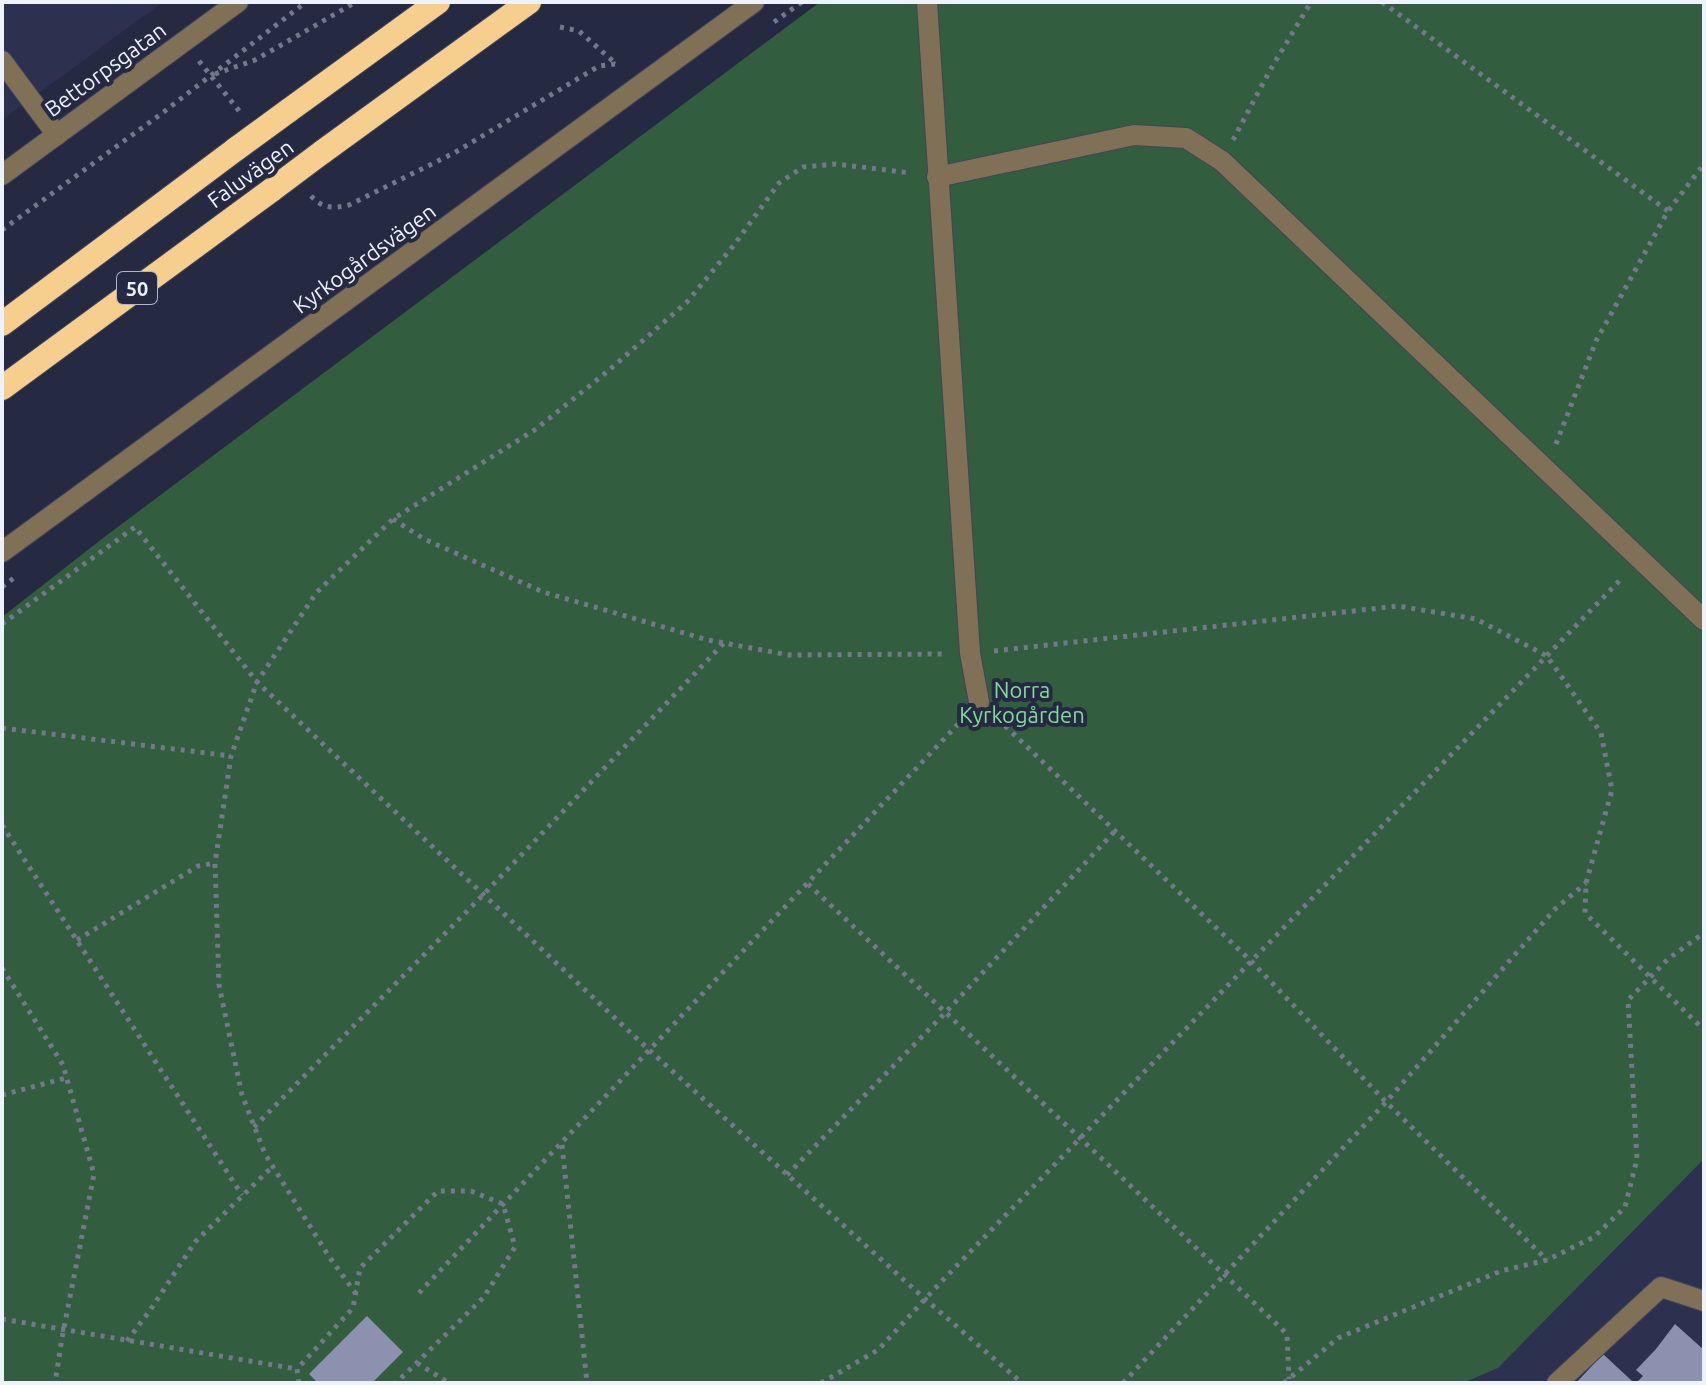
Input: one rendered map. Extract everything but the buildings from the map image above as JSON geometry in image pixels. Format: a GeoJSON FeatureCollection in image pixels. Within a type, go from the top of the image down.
{"type":"FeatureCollection","features":[{"type":"Feature","properties":{"kind":"highway","name":"Faluvägen"},"geometry":{"type":"LineString","coordinates":[[2,324],[438,2]]}},
{"type":"Feature","properties":{"kind":"highway","name":"Faluvägen"},"geometry":{"type":"LineString","coordinates":[[2,388],[529,2]]}},
{"type":"Feature","properties":{"kind":"street","name":"Kyrkogårdsvägen"},"geometry":{"type":"LineString","coordinates":[[2,552],[754,2]]}},
{"type":"Feature","properties":{"kind":"street"},"geometry":{"type":"LineString","coordinates":[[927,2],[970,653],[979,702]]}},
{"type":"Feature","properties":{"kind":"street","name":"Bettorpsgatan"},"geometry":{"type":"LineString","coordinates":[[2,175],[226,5]]}},
{"type":"Feature","properties":{"kind":"street"},"geometry":{"type":"LineString","coordinates":[[2,61],[57,135]]}},
{"type":"Feature","properties":{"kind":"street"},"geometry":{"type":"LineString","coordinates":[[937,177],[1134,135],[1186,138],[1222,161],[1704,620]]}},
{"type":"Feature","properties":{"kind":"street"},"geometry":{"type":"LineString","coordinates":[[1557,1383],[1661,1287],[1704,1301]]}},
{"type":"Feature","properties":{"kind":"path"},"geometry":{"type":"LineString","coordinates":[[2,230],[306,2]]}},
{"type":"Feature","properties":{"kind":"path"},"geometry":{"type":"LineString","coordinates":[[210,76],[255,60],[356,2]]}},
{"type":"Feature","properties":{"kind":"path"},"geometry":{"type":"LineString","coordinates":[[1222,161],[1269,72],[1311,2]]}},
{"type":"Feature","properties":{"kind":"path"},"geometry":{"type":"LineString","coordinates":[[1382,2],[1668,211]]}},
{"type":"Feature","properties":{"kind":"path"},"geometry":{"type":"LineString","coordinates":[[560,27],[579,31],[615,64],[628,70]]}},
{"type":"Feature","properties":{"kind":"path"},"geometry":{"type":"LineString","coordinates":[[304,188],[320,204],[329,208],[349,205],[454,153],[599,66],[615,64]]}},
{"type":"Feature","properties":{"kind":"path"},"geometry":{"type":"LineString","coordinates":[[210,76],[248,121]]}},
{"type":"Feature","properties":{"kind":"path"},"geometry":{"type":"LineString","coordinates":[[356,1294],[265,1154],[242,1095],[219,985],[215,863],[231,756],[257,682],[316,593],[393,519],[536,429],[608,371],[687,302],[779,183],[803,167],[836,164],[937,177]]}},
{"type":"Feature","properties":{"kind":"path"},"geometry":{"type":"LineString","coordinates":[[1546,471],[1596,341],[1668,211],[1704,164]]}},
{"type":"Feature","properties":{"kind":"path"},"geometry":{"type":"LineString","coordinates":[[393,519],[424,539],[543,592],[708,640],[789,655],[970,653],[1398,606],[1476,619],[1547,656],[1601,733],[1612,790],[1586,883],[1585,913],[1704,1030]]}},
{"type":"Feature","properties":{"kind":"path"},"geometry":{"type":"LineString","coordinates":[[2,624],[135,527],[257,682],[648,1049],[1022,1383]]}},
{"type":"Feature","properties":{"kind":"path"},"geometry":{"type":"LineString","coordinates":[[821,1383],[878,1350],[1640,560]]}},
{"type":"Feature","properties":{"kind":"path"},"geometry":{"type":"LineString","coordinates":[[254,1127],[484,894],[724,643]]}},
{"type":"Feature","properties":{"kind":"path"},"geometry":{"type":"LineString","coordinates":[[419,1293],[979,702],[1252,962],[1386,1102],[1547,1260]]}},
{"type":"Feature","properties":{"kind":"path"},"geometry":{"type":"LineString","coordinates":[[2,728],[231,756]]}},
{"type":"Feature","properties":{"kind":"path"},"geometry":{"type":"LineString","coordinates":[[2,825],[242,1195]]}},
{"type":"Feature","properties":{"kind":"path"},"geometry":{"type":"LineString","coordinates":[[787,1175],[945,1013],[1115,831]]}},
{"type":"Feature","properties":{"kind":"path"},"geometry":{"type":"LineString","coordinates":[[77,940],[198,866],[215,863]]}},
{"type":"Feature","properties":{"kind":"path"},"geometry":{"type":"LineString","coordinates":[[1123,1383],[1386,1102],[1555,909],[1586,883]]}},
{"type":"Feature","properties":{"kind":"path"},"geometry":{"type":"LineString","coordinates":[[808,884],[1287,1334],[1286,1381]]}},
{"type":"Feature","properties":{"kind":"path"},"geometry":{"type":"LineString","coordinates":[[1286,1381],[1338,1338],[1501,1271],[1547,1260],[1594,1237],[1625,1207],[1637,1159],[1628,1000],[1668,959],[1704,933]]}},
{"type":"Feature","properties":{"kind":"path"},"geometry":{"type":"LineString","coordinates":[[2,968],[63,1065],[94,1174],[55,1383]]}},
{"type":"Feature","properties":{"kind":"path"},"geometry":{"type":"LineString","coordinates":[[2,1095],[66,1078]]}},
{"type":"Feature","properties":{"kind":"path"},"geometry":{"type":"LineString","coordinates":[[562,1144],[587,1383]]}},
{"type":"Feature","properties":{"kind":"path"},"geometry":{"type":"LineString","coordinates":[[127,1341],[195,1242],[272,1167]]}},
{"type":"Feature","properties":{"kind":"path"},"geometry":{"type":"LineString","coordinates":[[297,1369],[353,1308],[360,1268],[438,1191],[471,1191],[503,1204]]}},
{"type":"Feature","properties":{"kind":"path"},"geometry":{"type":"LineString","coordinates":[[396,1383],[484,1297],[515,1247],[503,1204]]}},
{"type":"Feature","properties":{"kind":"path"},"geometry":{"type":"LineString","coordinates":[[2,1319],[297,1369]]}},
{"type":"Feature","properties":{"kind":"path"},"geometry":{"type":"LineString","coordinates":[[417,1363],[449,1383]]}},
{"type":"Feature","properties":{"kind":"path"},"geometry":{"type":"LineString","coordinates":[[297,1369],[299,1383]]}},
{"type":"Feature","properties":{"kind":"shaded area"},"geometry":{"type":"Polygon","coordinates":[[[2,2],[163,2],[2,120],[2,2]]]}},
{"type":"Feature","properties":{"kind":"shaded area"},"geometry":{"type":"Polygon","coordinates":[[[1704,1159],[1704,1383],[1463,1383],[1498,1368],[1704,1159]]]}},
{"type":"Feature","properties":{"kind":"green space","name":"Norra Kyrkogården"},"geometry":{"type":"Polygon","coordinates":[[[820,2],[1704,2],[1704,1159],[1498,1368],[1463,1383],[2,1383],[2,617],[103,538],[820,2]]]}}]}
